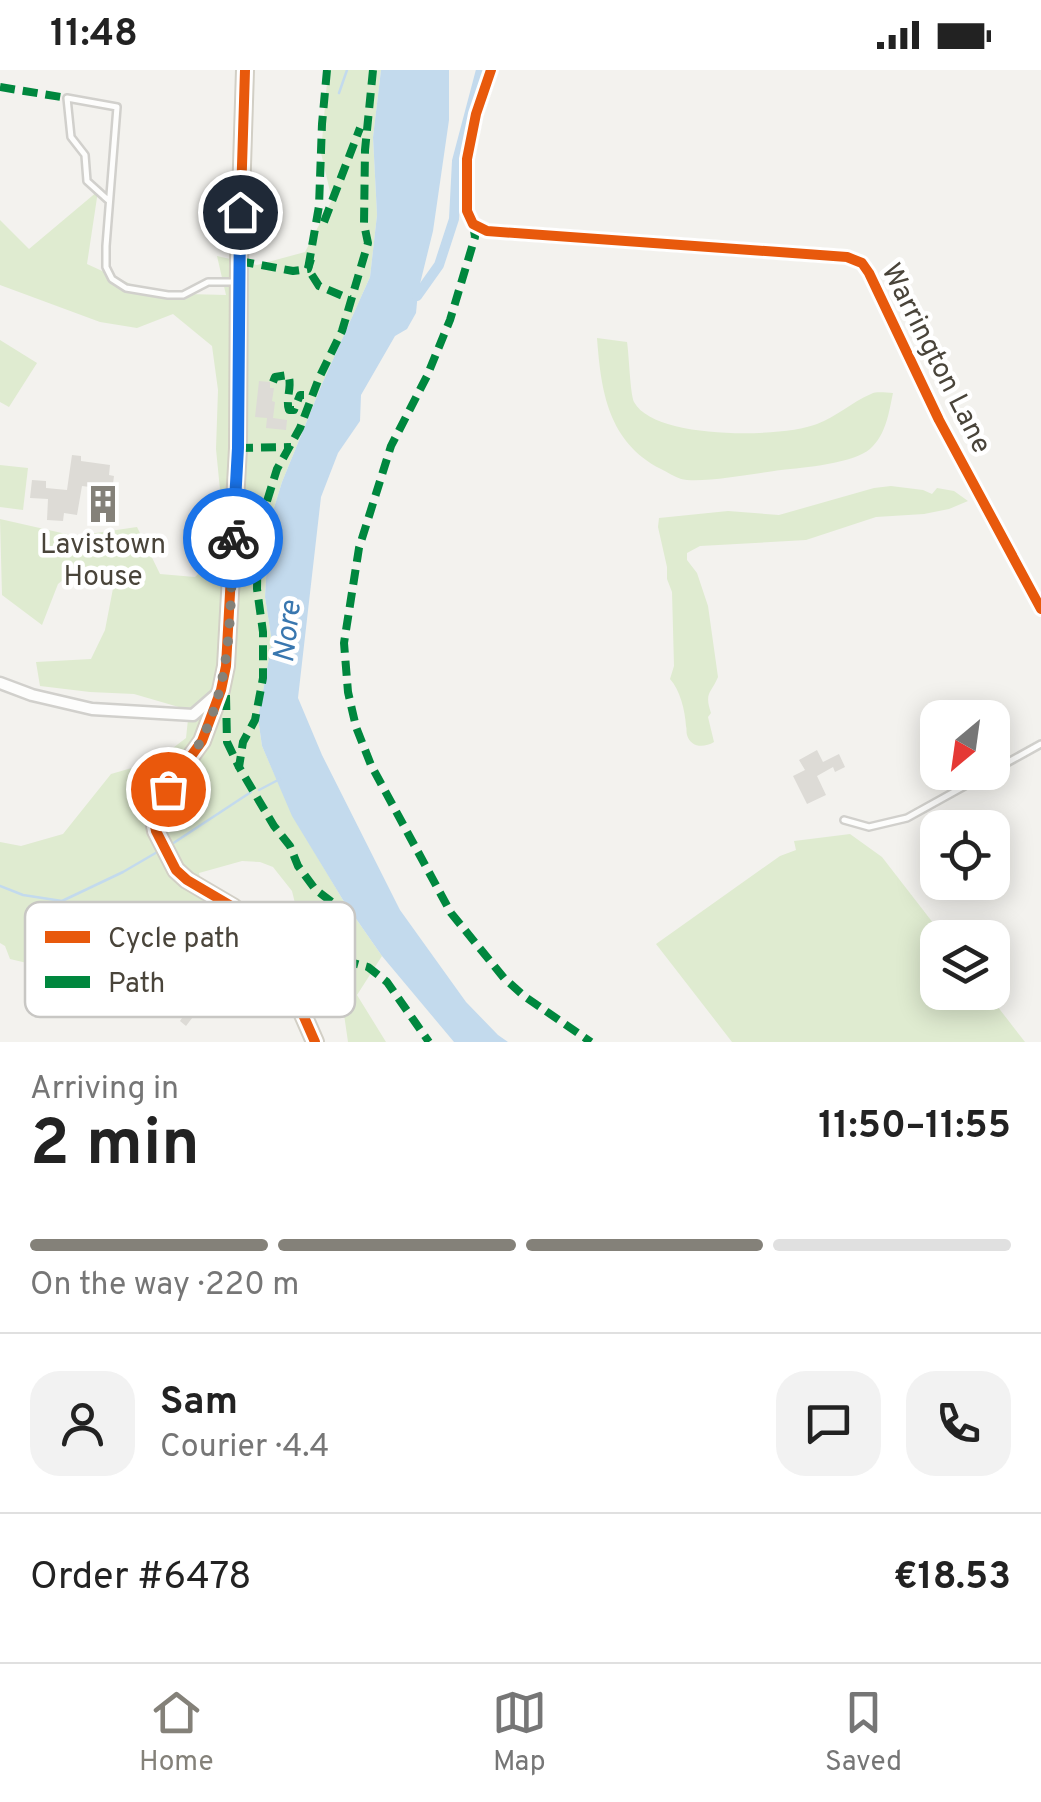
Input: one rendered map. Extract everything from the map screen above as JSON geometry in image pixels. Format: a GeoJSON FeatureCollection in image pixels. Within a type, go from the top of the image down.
{"type":"FeatureCollection","features":[{"type":"Feature","properties":{"kind":"street"},"geometry":{"type":"LineString","coordinates":[[224,902],[176,870],[156,831],[153,816],[202,740],[226,666],[238,448],[245,70]]}},
{"type":"Feature","properties":{"kind":"street","name":"Warrington Lane"},"geometry":{"type":"LineString","coordinates":[[491,70],[476,114],[467,159],[467,211],[474,224],[487,231],[847,258],[862,263],[939,420],[1040,602]]}},
{"type":"Feature","properties":{"kind":"street"},"geometry":{"type":"LineString","coordinates":[[0,683],[32,695],[92,708],[193,715],[221,690]]}},
{"type":"Feature","properties":{"kind":"street"},"geometry":{"type":"LineString","coordinates":[[305,1017],[316,1042]]}},
{"type":"Feature","properties":{"kind":"lane"},"geometry":{"type":"LineString","coordinates":[[108,200],[87,181],[85,155],[71,136],[67,98],[117,106],[106,267],[112,279],[126,288],[168,295],[183,295],[208,282],[239,282]]}},
{"type":"Feature","properties":{"kind":"lane"},"geometry":{"type":"LineString","coordinates":[[1010,761],[1041,744]]}},
{"type":"Feature","properties":{"kind":"lane"},"geometry":{"type":"LineString","coordinates":[[844,820],[869,827],[907,818],[958,790]]}},
{"type":"Feature","properties":{"kind":"green space"},"geometry":{"type":"Polygon","coordinates":[[[328,70],[381,70],[373,137],[377,215],[370,277],[322,384],[269,524],[265,597],[272,642],[258,718],[262,746],[293,816],[344,902],[295,902],[292,891],[273,867],[242,861],[199,873],[206,902],[25,902],[25,963],[10,959],[0,943],[0,842],[21,846],[63,834],[111,774],[156,761],[186,738],[189,710],[134,694],[40,686],[36,662],[91,659],[105,630],[115,578],[81,565],[58,584],[42,625],[2,595],[0,519],[75,536],[137,527],[160,574],[195,577],[208,564],[221,500],[216,449],[218,390],[212,346],[173,314],[137,328],[100,322],[0,285],[0,220],[29,249],[98,191],[87,264],[150,293],[226,295],[217,256],[257,265],[305,252],[332,200],[321,153],[328,70]]]}},
{"type":"Feature","properties":{"kind":"green space"},"geometry":{"type":"Polygon","coordinates":[[[597,338],[627,342],[634,402],[646,414],[691,429],[749,433],[800,429],[824,421],[873,393],[893,393],[883,430],[862,454],[815,466],[702,480],[681,479],[643,458],[619,430],[605,396],[597,338]]]}},
{"type":"Feature","properties":{"kind":"green space"},"geometry":{"type":"Polygon","coordinates":[[[0,340],[37,363],[9,407],[0,402],[0,340]]]}},
{"type":"Feature","properties":{"kind":"green space"},"geometry":{"type":"Polygon","coordinates":[[[0,465],[28,468],[23,510],[0,507],[0,465]]]}},
{"type":"Feature","properties":{"kind":"green space"},"geometry":{"type":"Polygon","coordinates":[[[891,486],[932,494],[937,488],[954,491],[968,501],[924,514],[876,517],[806,540],[700,546],[687,553],[708,606],[718,677],[708,697],[714,742],[695,745],[687,734],[681,701],[670,679],[674,666],[672,592],[659,518],[728,511],[779,515],[891,486]]]}},
{"type":"Feature","properties":{"kind":"green space"},"geometry":{"type":"Polygon","coordinates":[[[850,834],[882,857],[931,920],[920,920],[920,1010],[1000,1010],[1025,1042],[732,1042],[656,944],[780,856],[796,850],[794,841],[850,834]]]}},
{"type":"Feature","properties":{"kind":"green space"},"geometry":{"type":"Polygon","coordinates":[[[355,917],[382,956],[357,995],[386,1042],[348,1042],[344,1017],[355,1017],[355,917]]]}},
{"type":"Feature","properties":{"kind":"water","name":"Nore"},"geometry":{"type":"Polygon","coordinates":[[[381,70],[449,70],[449,120],[416,313],[407,329],[395,336],[361,395],[360,421],[338,453],[321,497],[298,698],[322,755],[400,910],[466,1002],[508,1042],[454,1042],[382,956],[355,917],[355,902],[344,902],[292,816],[262,746],[258,718],[272,642],[265,597],[269,524],[322,384],[370,277],[377,215],[373,137],[381,70]]]}},
{"type":"Feature","properties":{"kind":"building"},"geometry":{"type":"Polygon","coordinates":[[[259,381],[270,382],[270,388],[274,388],[273,418],[287,420],[286,430],[266,428],[267,418],[255,417],[259,381]]]}},
{"type":"Feature","properties":{"kind":"building"},"geometry":{"type":"Polygon","coordinates":[[[72,455],[81,456],[81,461],[110,465],[109,475],[114,476],[108,522],[94,520],[98,488],[82,486],[77,515],[64,513],[63,521],[47,520],[48,499],[30,498],[32,480],[46,481],[46,488],[67,490],[72,455]]]}},
{"type":"Feature","properties":{"kind":"building"},"geometry":{"type":"Polygon","coordinates":[[[817,750],[823,762],[839,754],[845,767],[835,772],[833,767],[817,776],[826,795],[807,804],[793,776],[805,770],[799,760],[817,750]]]}},
{"type":"Feature","properties":{"kind":"building"},"geometry":{"type":"Polygon","coordinates":[[[183,1017],[193,1017],[186,1026],[180,1021],[183,1017]]]}},
{"type":"Feature","properties":{"kind":"waterway"},"geometry":{"type":"LineString","coordinates":[[339,93],[347,70]]}},
{"type":"Feature","properties":{"kind":"waterway"},"geometry":{"type":"LineString","coordinates":[[417,296],[439,265],[454,219],[457,161],[481,70]]}},
{"type":"Feature","properties":{"kind":"waterway"},"geometry":{"type":"LineString","coordinates":[[259,790],[280,779]]}},
{"type":"Feature","properties":{"kind":"waterway"},"geometry":{"type":"LineString","coordinates":[[172,844],[251,792]]}},
{"type":"Feature","properties":{"kind":"waterway"},"geometry":{"type":"LineString","coordinates":[[0,886],[23,895],[62,901],[159,851]]}},
{"type":"Feature","properties":{"kind":"marked path"},"geometry":{"type":"LineString","coordinates":[[327,70],[319,206],[308,269],[319,286],[350,299]]}},
{"type":"Feature","properties":{"kind":"marked path"},"geometry":{"type":"LineString","coordinates":[[332,902],[315,889],[298,866],[290,846],[239,767],[243,742],[255,720],[263,678],[258,530],[277,469],[300,428],[342,331],[368,243],[364,224],[365,150],[373,70]]}},
{"type":"Feature","properties":{"kind":"marked path"},"geometry":{"type":"LineString","coordinates":[[0,87],[67,98]]}},
{"type":"Feature","properties":{"kind":"marked path"},"geometry":{"type":"LineString","coordinates":[[324,222],[360,128]]}},
{"type":"Feature","properties":{"kind":"marked path"},"geometry":{"type":"LineString","coordinates":[[473,224],[475,237],[450,320],[391,446],[359,548],[344,643],[348,692],[371,765],[451,913],[504,978],[591,1042]]}},
{"type":"Feature","properties":{"kind":"marked path"},"geometry":{"type":"LineString","coordinates":[[239,261],[293,271],[308,269],[311,259]]}},
{"type":"Feature","properties":{"kind":"marked path"},"geometry":{"type":"LineString","coordinates":[[273,382],[275,377],[288,375],[289,410],[294,410],[300,395],[304,395]]}},
{"type":"Feature","properties":{"kind":"marked path"},"geometry":{"type":"LineString","coordinates":[[238,448],[291,447]]}},
{"type":"Feature","properties":{"kind":"marked path"},"geometry":{"type":"LineString","coordinates":[[226,695],[227,742],[239,767]]}},
{"type":"Feature","properties":{"kind":"marked path"},"geometry":{"type":"LineString","coordinates":[[355,963],[368,967],[387,982],[429,1042]]}},
{"type":"Feature","properties":{"kind":"cycle path"},"geometry":{"type":"LineString","coordinates":[[224,902],[176,870],[156,831],[153,815],[202,741],[226,666],[238,448],[245,70]]}},
{"type":"Feature","properties":{"kind":"cycle path"},"geometry":{"type":"LineString","coordinates":[[491,70],[476,114],[467,159],[467,211],[473,224],[487,231],[847,257],[862,263],[939,420],[1041,609]]}},
{"type":"Feature","properties":{"kind":"cycle path"},"geometry":{"type":"LineString","coordinates":[[304,1017],[315,1042]]}},
{"type":"Feature","properties":{"kind":"way so far"},"geometry":{"type":"LineString","coordinates":[[168,789],[202,740],[221,690],[226,666],[233,538]]}},
{"type":"Feature","properties":{"kind":"place","name":"Lavistown House"},"geometry":{"type":"Point","coordinates":[103,504]}},
{"type":"Feature","properties":{"kind":"route"},"geometry":{"type":"LineString","coordinates":[[233,538],[238,448],[240,212]]}}]}
